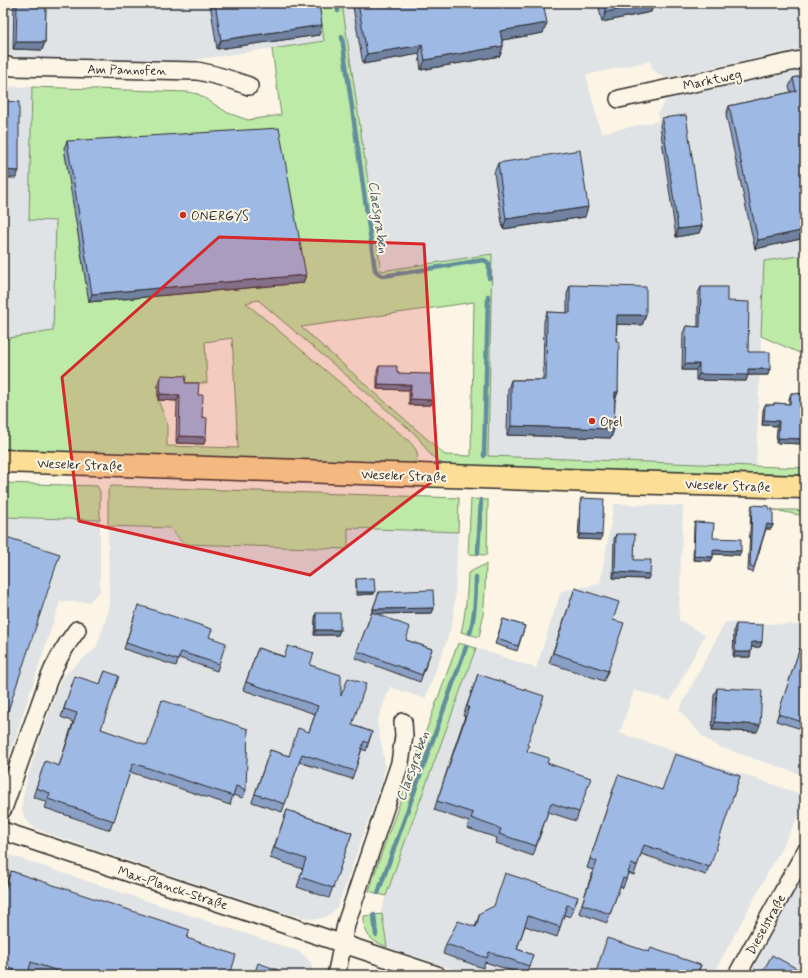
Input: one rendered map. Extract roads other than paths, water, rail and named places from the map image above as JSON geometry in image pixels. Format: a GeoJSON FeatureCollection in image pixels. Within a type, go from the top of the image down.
{"type":"FeatureCollection","features":[{"type":"Feature","properties":{"kind":"main road","name":"Weseler Straße"},"geometry":{"type":"LineString","coordinates":[[3,461],[608,482],[805,487]]}},
{"type":"Feature","properties":{"kind":"street","name":"Marktweg"},"geometry":{"type":"LineString","coordinates":[[619,99],[805,59]]}},
{"type":"Feature","properties":{"kind":"street","name":"Am Pannofen"},"geometry":{"type":"LineString","coordinates":[[3,65],[13,67],[197,71],[215,74],[249,86]]}},
{"type":"Feature","properties":{"kind":"street"},"geometry":{"type":"LineString","coordinates":[[780,486],[805,493]]}},
{"type":"Feature","properties":{"kind":"street"},"geometry":{"type":"LineString","coordinates":[[3,809],[54,666],[76,630]]}},
{"type":"Feature","properties":{"kind":"street"},"geometry":{"type":"LineString","coordinates":[[336,975],[347,921],[400,763],[404,736],[403,722]]}},
{"type":"Feature","properties":{"kind":"street","name":"Max-Planck-Straße"},"geometry":{"type":"LineString","coordinates":[[3,831],[437,975]]}},
{"type":"Feature","properties":{"kind":"street","name":"Dieselstraße"},"geometry":{"type":"LineString","coordinates":[[737,975],[805,852]]}},
{"type":"Feature","properties":{"kind":"waterway","name":"Claesgraben"},"geometry":{"type":"LineString","coordinates":[[337,3],[338,11]]}},
{"type":"Feature","properties":{"kind":"waterway","name":"Claesgraben"},"geometry":{"type":"LineString","coordinates":[[342,37],[375,270],[384,276],[483,260],[489,264],[489,278]]}},
{"type":"Feature","properties":{"kind":"waterway","name":"Claesgraben"},"geometry":{"type":"LineString","coordinates":[[484,456],[488,296]]}},
{"type":"Feature","properties":{"kind":"waterway","name":"Claesgraben"},"geometry":{"type":"LineString","coordinates":[[478,552],[481,500]]}},
{"type":"Feature","properties":{"kind":"waterway","name":"Claesgraben"},"geometry":{"type":"LineString","coordinates":[[470,633],[475,605],[476,577]]}},
{"type":"Feature","properties":{"kind":"waterway","name":"Claesgraben"},"geometry":{"type":"LineString","coordinates":[[378,893],[466,647]]}},
{"type":"Feature","properties":{"kind":"waterway","name":"Claesgraben"},"geometry":{"type":"LineString","coordinates":[[374,915],[376,935]]}},
{"type":"Feature","properties":{"kind":"place","name":"ONERGYS"},"geometry":{"type":"Point","coordinates":[183,215]}},
{"type":"Feature","properties":{"kind":"place","name":"Opel"},"geometry":{"type":"Point","coordinates":[592,421]}}]}
